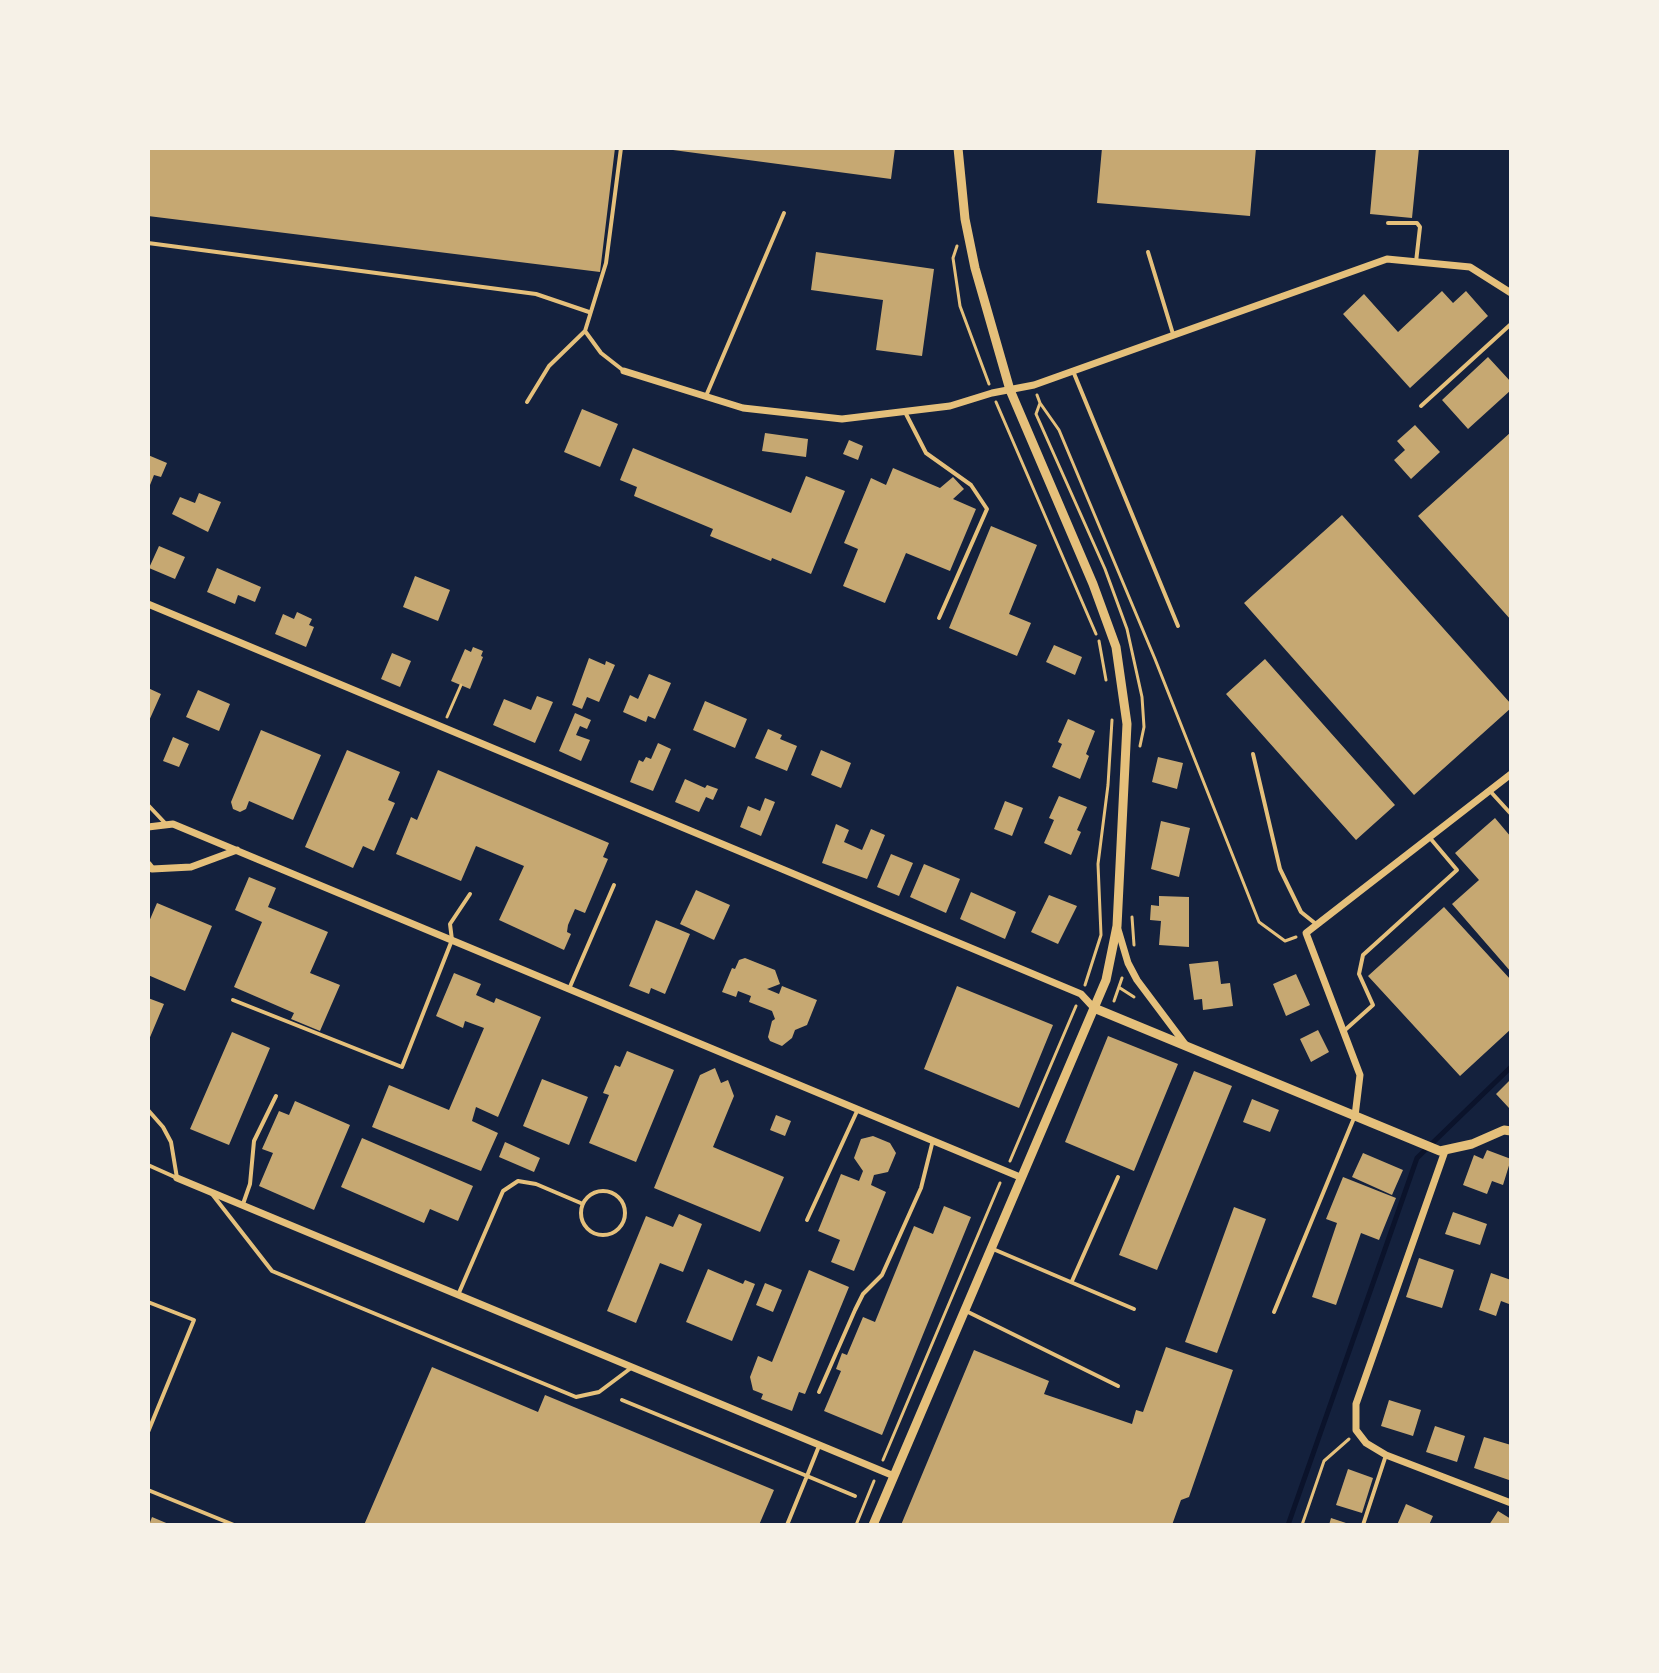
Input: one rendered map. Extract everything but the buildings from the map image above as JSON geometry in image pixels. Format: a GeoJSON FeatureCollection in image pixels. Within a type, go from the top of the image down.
{"type":"FeatureCollection","features":[{"type":"Feature","properties":{"kind":"street"},"geometry":{"type":"LineString","coordinates":[[873,1525],[1106,980],[1117,926],[1127,724],[1116,647],[1093,584],[1010,390],[975,268],[965,219],[958,148]]}},
{"type":"Feature","properties":{"kind":"street"},"geometry":{"type":"LineString","coordinates":[[624,371],[743,408],[842,419],[950,406],[1010,390],[1174,336],[1387,259],[1470,267],[1511,293]]}},
{"type":"Feature","properties":{"kind":"street"},"geometry":{"type":"LineString","coordinates":[[148,604],[1081,994],[1094,1008],[1422,1144],[1442,1151],[1472,1144],[1504,1130],[1511,1131]]}},
{"type":"Feature","properties":{"kind":"street"},"geometry":{"type":"LineString","coordinates":[[1355,1116],[1360,1075],[1306,933],[1511,774]]}},
{"type":"Feature","properties":{"kind":"street"},"geometry":{"type":"LineString","coordinates":[[148,827],[173,824],[1020,1177]]}},
{"type":"Feature","properties":{"kind":"street"},"geometry":{"type":"LineString","coordinates":[[148,864],[152,869],[191,867],[237,850]]}},
{"type":"Feature","properties":{"kind":"street"},"geometry":{"type":"LineString","coordinates":[[1117,926],[1128,963],[1137,980],[1185,1044]]}},
{"type":"Feature","properties":{"kind":"street"},"geometry":{"type":"LineString","coordinates":[[1442,1151],[1356,1404],[1356,1430],[1366,1443],[1386,1455],[1511,1503]]}},
{"type":"Feature","properties":{"kind":"street"},"geometry":{"type":"LineString","coordinates":[[177,1178],[894,1476]]}},
{"type":"Feature","properties":{"kind":"lane"},"geometry":{"type":"LineString","coordinates":[[527,402],[549,366],[585,331],[606,263],[621,148]]}},
{"type":"Feature","properties":{"kind":"lane"},"geometry":{"type":"LineString","coordinates":[[706,396],[784,213]]}},
{"type":"Feature","properties":{"kind":"lane"},"geometry":{"type":"LineString","coordinates":[[1388,223],[1417,223],[1420,227],[1416,262]]}},
{"type":"Feature","properties":{"kind":"lane"},"geometry":{"type":"LineString","coordinates":[[148,243],[536,294],[589,312]]}},
{"type":"Feature","properties":{"kind":"lane"},"geometry":{"type":"LineString","coordinates":[[1148,252],[1174,336]]}},
{"type":"Feature","properties":{"kind":"lane"},"geometry":{"type":"LineString","coordinates":[[1421,406],[1511,324]]}},
{"type":"Feature","properties":{"kind":"lane"},"geometry":{"type":"LineString","coordinates":[[585,331],[601,353],[624,371]]}},
{"type":"Feature","properties":{"kind":"lane"},"geometry":{"type":"LineString","coordinates":[[1073,371],[1178,626]]}},
{"type":"Feature","properties":{"kind":"lane"},"geometry":{"type":"LineString","coordinates":[[905,412],[926,453],[971,485],[987,509],[939,618]]}},
{"type":"Feature","properties":{"kind":"lane"},"geometry":{"type":"LineString","coordinates":[[1253,754],[1280,869],[1301,912],[1316,924]]}},
{"type":"Feature","properties":{"kind":"lane"},"geometry":{"type":"LineString","coordinates":[[1490,791],[1511,814]]}},
{"type":"Feature","properties":{"kind":"lane"},"geometry":{"type":"LineString","coordinates":[[148,805],[167,825]]}},
{"type":"Feature","properties":{"kind":"lane"},"geometry":{"type":"LineString","coordinates":[[1343,1032],[1373,1005],[1359,974],[1363,955],[1457,870],[1428,836]]}},
{"type":"Feature","properties":{"kind":"lane"},"geometry":{"type":"LineString","coordinates":[[569,989],[614,885]]}},
{"type":"Feature","properties":{"kind":"lane"},"geometry":{"type":"LineString","coordinates":[[233,1000],[402,1067],[452,940],[450,924],[470,894]]}},
{"type":"Feature","properties":{"kind":"lane"},"geometry":{"type":"LineString","coordinates":[[243,1204],[250,1184],[254,1141],[276,1096]]}},
{"type":"Feature","properties":{"kind":"lane"},"geometry":{"type":"LineString","coordinates":[[807,1220],[858,1109]]}},
{"type":"Feature","properties":{"kind":"lane"},"geometry":{"type":"LineString","coordinates":[[148,1110],[171,1142],[177,1178]]}},
{"type":"Feature","properties":{"kind":"lane"},"geometry":{"type":"LineString","coordinates":[[1274,1312],[1355,1116]]}},
{"type":"Feature","properties":{"kind":"lane"},"geometry":{"type":"LineString","coordinates":[[819,1392],[863,1294],[877,1284],[889,1261],[921,1188],[933,1140]]}},
{"type":"Feature","properties":{"kind":"lane"},"geometry":{"type":"LineString","coordinates":[[148,1165],[177,1178]]}},
{"type":"Feature","properties":{"kind":"lane"},"geometry":{"type":"LineString","coordinates":[[1071,1282],[1118,1177]]}},
{"type":"Feature","properties":{"kind":"lane"},"geometry":{"type":"LineString","coordinates":[[458,1295],[503,1191],[518,1181],[536,1184],[583,1204]]}},
{"type":"Feature","properties":{"kind":"lane"},"geometry":{"type":"LineString","coordinates":[[209,1190],[272,1271],[576,1397],[599,1392],[631,1368]]}},
{"type":"Feature","properties":{"kind":"lane"},"geometry":{"type":"LineString","coordinates":[[595,1192],[612,1192],[624,1204],[624,1221],[611,1233],[594,1233],[583,1221],[583,1204],[595,1192]]}},
{"type":"Feature","properties":{"kind":"lane"},"geometry":{"type":"LineString","coordinates":[[990,1248],[1134,1309]]}},
{"type":"Feature","properties":{"kind":"lane"},"geometry":{"type":"LineString","coordinates":[[148,1302],[194,1320],[148,1432]]}},
{"type":"Feature","properties":{"kind":"lane"},"geometry":{"type":"LineString","coordinates":[[964,1310],[1118,1386]]}},
{"type":"Feature","properties":{"kind":"lane"},"geometry":{"type":"LineString","coordinates":[[622,1400],[855,1496]]}},
{"type":"Feature","properties":{"kind":"lane"},"geometry":{"type":"LineString","coordinates":[[787,1525],[819,1446]]}},
{"type":"Feature","properties":{"kind":"lane"},"geometry":{"type":"LineString","coordinates":[[1363,1525],[1386,1455]]}},
{"type":"Feature","properties":{"kind":"lane"},"geometry":{"type":"LineString","coordinates":[[148,1490],[234,1525]]}},
{"type":"Feature","properties":{"kind":"path"},"geometry":{"type":"LineString","coordinates":[[957,245],[953,258],[960,306],[992,393],[1098,639],[1107,683]]}},
{"type":"Feature","properties":{"kind":"path"},"geometry":{"type":"LineString","coordinates":[[1040,403],[1059,430],[1155,659],[1259,922],[1285,941]]}},
{"type":"Feature","properties":{"kind":"path"},"geometry":{"type":"LineString","coordinates":[[442,728],[461,685]]}},
{"type":"Feature","properties":{"kind":"path"},"geometry":{"type":"LineString","coordinates":[[856,1525],[1081,994],[1101,935],[1098,864],[1108,785],[1112,711]]}},
{"type":"Feature","properties":{"kind":"path"},"geometry":{"type":"LineString","coordinates":[[1109,1014],[1128,963]]}},
{"type":"Feature","properties":{"kind":"path"},"geometry":{"type":"LineString","coordinates":[[1302,1525],[1324,1461],[1342,1448],[1356,1430]]}},
{"type":"Feature","properties":{"kind":"waterway"},"geometry":{"type":"LineString","coordinates":[[1288,1525],[1417,1158],[1511,1067]]}}]}
